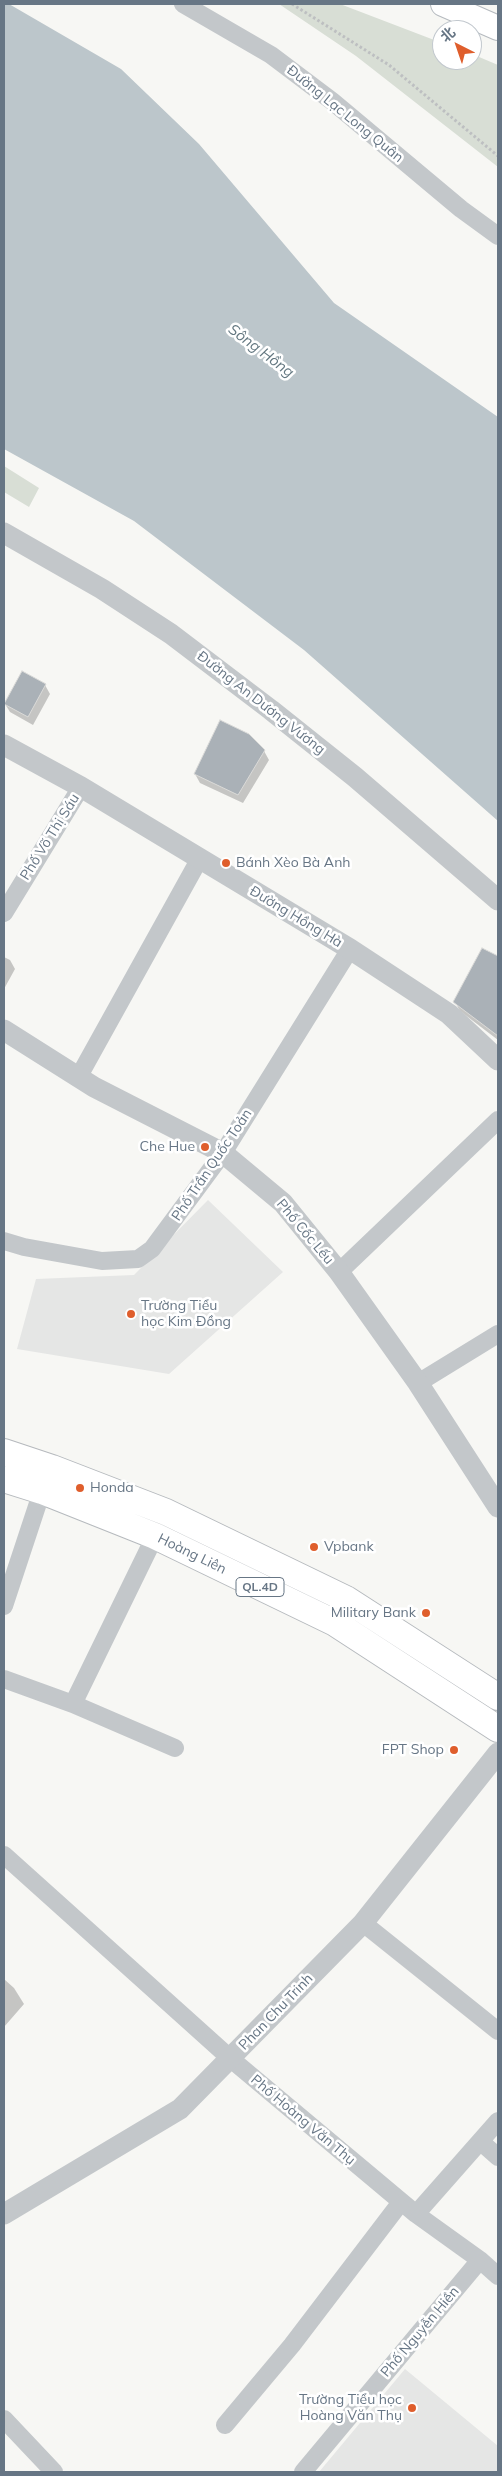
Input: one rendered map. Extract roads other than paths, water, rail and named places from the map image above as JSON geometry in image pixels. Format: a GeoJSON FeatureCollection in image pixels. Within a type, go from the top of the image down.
{"type":"FeatureCollection","features":[{"type":"Feature","properties":{"kind":"main road"},"geometry":{"type":"LineString","coordinates":[[452,5],[498,28]]}},
{"type":"Feature","properties":{"kind":"main road","name":"Hoàng Liên"},"geometry":{"type":"LineString","coordinates":[[4,1452],[47,1479],[155,1536],[335,1623],[498,1729]]}},
{"type":"Feature","properties":{"kind":"main road","name":"Hoàng Liên"},"geometry":{"type":"LineString","coordinates":[[4,1479],[47,1479],[166,1512],[346,1599],[498,1697]]}},
{"type":"Feature","properties":{"kind":"street","name":"Đường Lạc Long Quân"},"geometry":{"type":"LineString","coordinates":[[183,4],[278,61],[332,101],[461,209],[498,236]]}},
{"type":"Feature","properties":{"kind":"street","name":"Đường An Dương Vương"},"geometry":{"type":"LineString","coordinates":[[4,533],[102,588],[171,634],[355,777],[498,900]]}},
{"type":"Feature","properties":{"kind":"street","name":"Đường Hồng Hà"},"geometry":{"type":"LineString","coordinates":[[4,745],[200,858],[350,949],[449,1014],[498,1060]]}},
{"type":"Feature","properties":{"kind":"street","name":"Phố Võ Thị Sáu"},"geometry":{"type":"LineString","coordinates":[[4,913],[81,788]]}},
{"type":"Feature","properties":{"kind":"street"},"geometry":{"type":"LineString","coordinates":[[78,1078],[200,858]]}},
{"type":"Feature","properties":{"kind":"street","name":"Phố Trần Quốc Toản"},"geometry":{"type":"LineString","coordinates":[[4,1241],[102,1261],[138,1258],[152,1249],[223,1153],[350,949]]}},
{"type":"Feature","properties":{"kind":"street","name":"Phố Cốc Lếu"},"geometry":{"type":"LineString","coordinates":[[4,1030],[78,1078],[223,1153],[283,1203],[339,1272],[418,1383],[498,1507]]}},
{"type":"Feature","properties":{"kind":"street"},"geometry":{"type":"LineString","coordinates":[[339,1272],[498,1120]]}},
{"type":"Feature","properties":{"kind":"street"},"geometry":{"type":"LineString","coordinates":[[418,1383],[498,1334]]}},
{"type":"Feature","properties":{"kind":"street"},"geometry":{"type":"LineString","coordinates":[[4,1606],[47,1479]]}},
{"type":"Feature","properties":{"kind":"street"},"geometry":{"type":"LineString","coordinates":[[74,1704],[155,1536]]}},
{"type":"Feature","properties":{"kind":"street"},"geometry":{"type":"LineString","coordinates":[[4,1679],[74,1704],[175,1748]]}},
{"type":"Feature","properties":{"kind":"street","name":"Phan Chu Trinh"},"geometry":{"type":"LineString","coordinates":[[4,2214],[180,2109],[363,1923],[498,1753]]}},
{"type":"Feature","properties":{"kind":"street","name":"Phố Hoàng Văn Thụ"},"geometry":{"type":"LineString","coordinates":[[4,1855],[231,2059],[401,2202],[480,2260],[498,2276]]}},
{"type":"Feature","properties":{"kind":"street"},"geometry":{"type":"LineString","coordinates":[[363,1923],[498,2031]]}},
{"type":"Feature","properties":{"kind":"street"},"geometry":{"type":"LineString","coordinates":[[416,2214],[498,2122]]}},
{"type":"Feature","properties":{"kind":"street"},"geometry":{"type":"LineString","coordinates":[[481,2142],[498,2156]]}},
{"type":"Feature","properties":{"kind":"street"},"geometry":{"type":"LineString","coordinates":[[225,2425],[292,2345],[401,2202]]}},
{"type":"Feature","properties":{"kind":"street","name":"Phố Nguyễn Hiền"},"geometry":{"type":"LineString","coordinates":[[303,2472],[480,2260]]}},
{"type":"Feature","properties":{"kind":"street"},"geometry":{"type":"LineString","coordinates":[[4,2419],[53,2472]]}},
{"type":"Feature","properties":{"kind":"water","name":"Sông Hồng"},"geometry":{"type":"Polygon","coordinates":[[[4,4],[9,4],[121,69],[199,144],[334,303],[498,417],[498,821],[304,650],[134,521],[4,449],[4,4]]]}},
{"type":"Feature","properties":{"kind":"place","name":"Bánh Xèo Bà Anh"},"geometry":{"type":"Point","coordinates":[226,863]}},
{"type":"Feature","properties":{"kind":"place","name":"Che Hue"},"geometry":{"type":"Point","coordinates":[205,1147]}},
{"type":"Feature","properties":{"kind":"place","name":"Trường Tiểu học Kim Đồng"},"geometry":{"type":"Point","coordinates":[131,1314]}},
{"type":"Feature","properties":{"kind":"place","name":"Honda"},"geometry":{"type":"Point","coordinates":[80,1488]}},
{"type":"Feature","properties":{"kind":"place","name":"Vpbank"},"geometry":{"type":"Point","coordinates":[314,1547]}},
{"type":"Feature","properties":{"kind":"place","name":"Military Bank"},"geometry":{"type":"Point","coordinates":[426,1613]}},
{"type":"Feature","properties":{"kind":"place","name":"FPT Shop"},"geometry":{"type":"Point","coordinates":[454,1750]}},
{"type":"Feature","properties":{"kind":"place","name":"Trường Tiểu học Hoàng Văn Thụ"},"geometry":{"type":"Point","coordinates":[412,2408]}}]}
